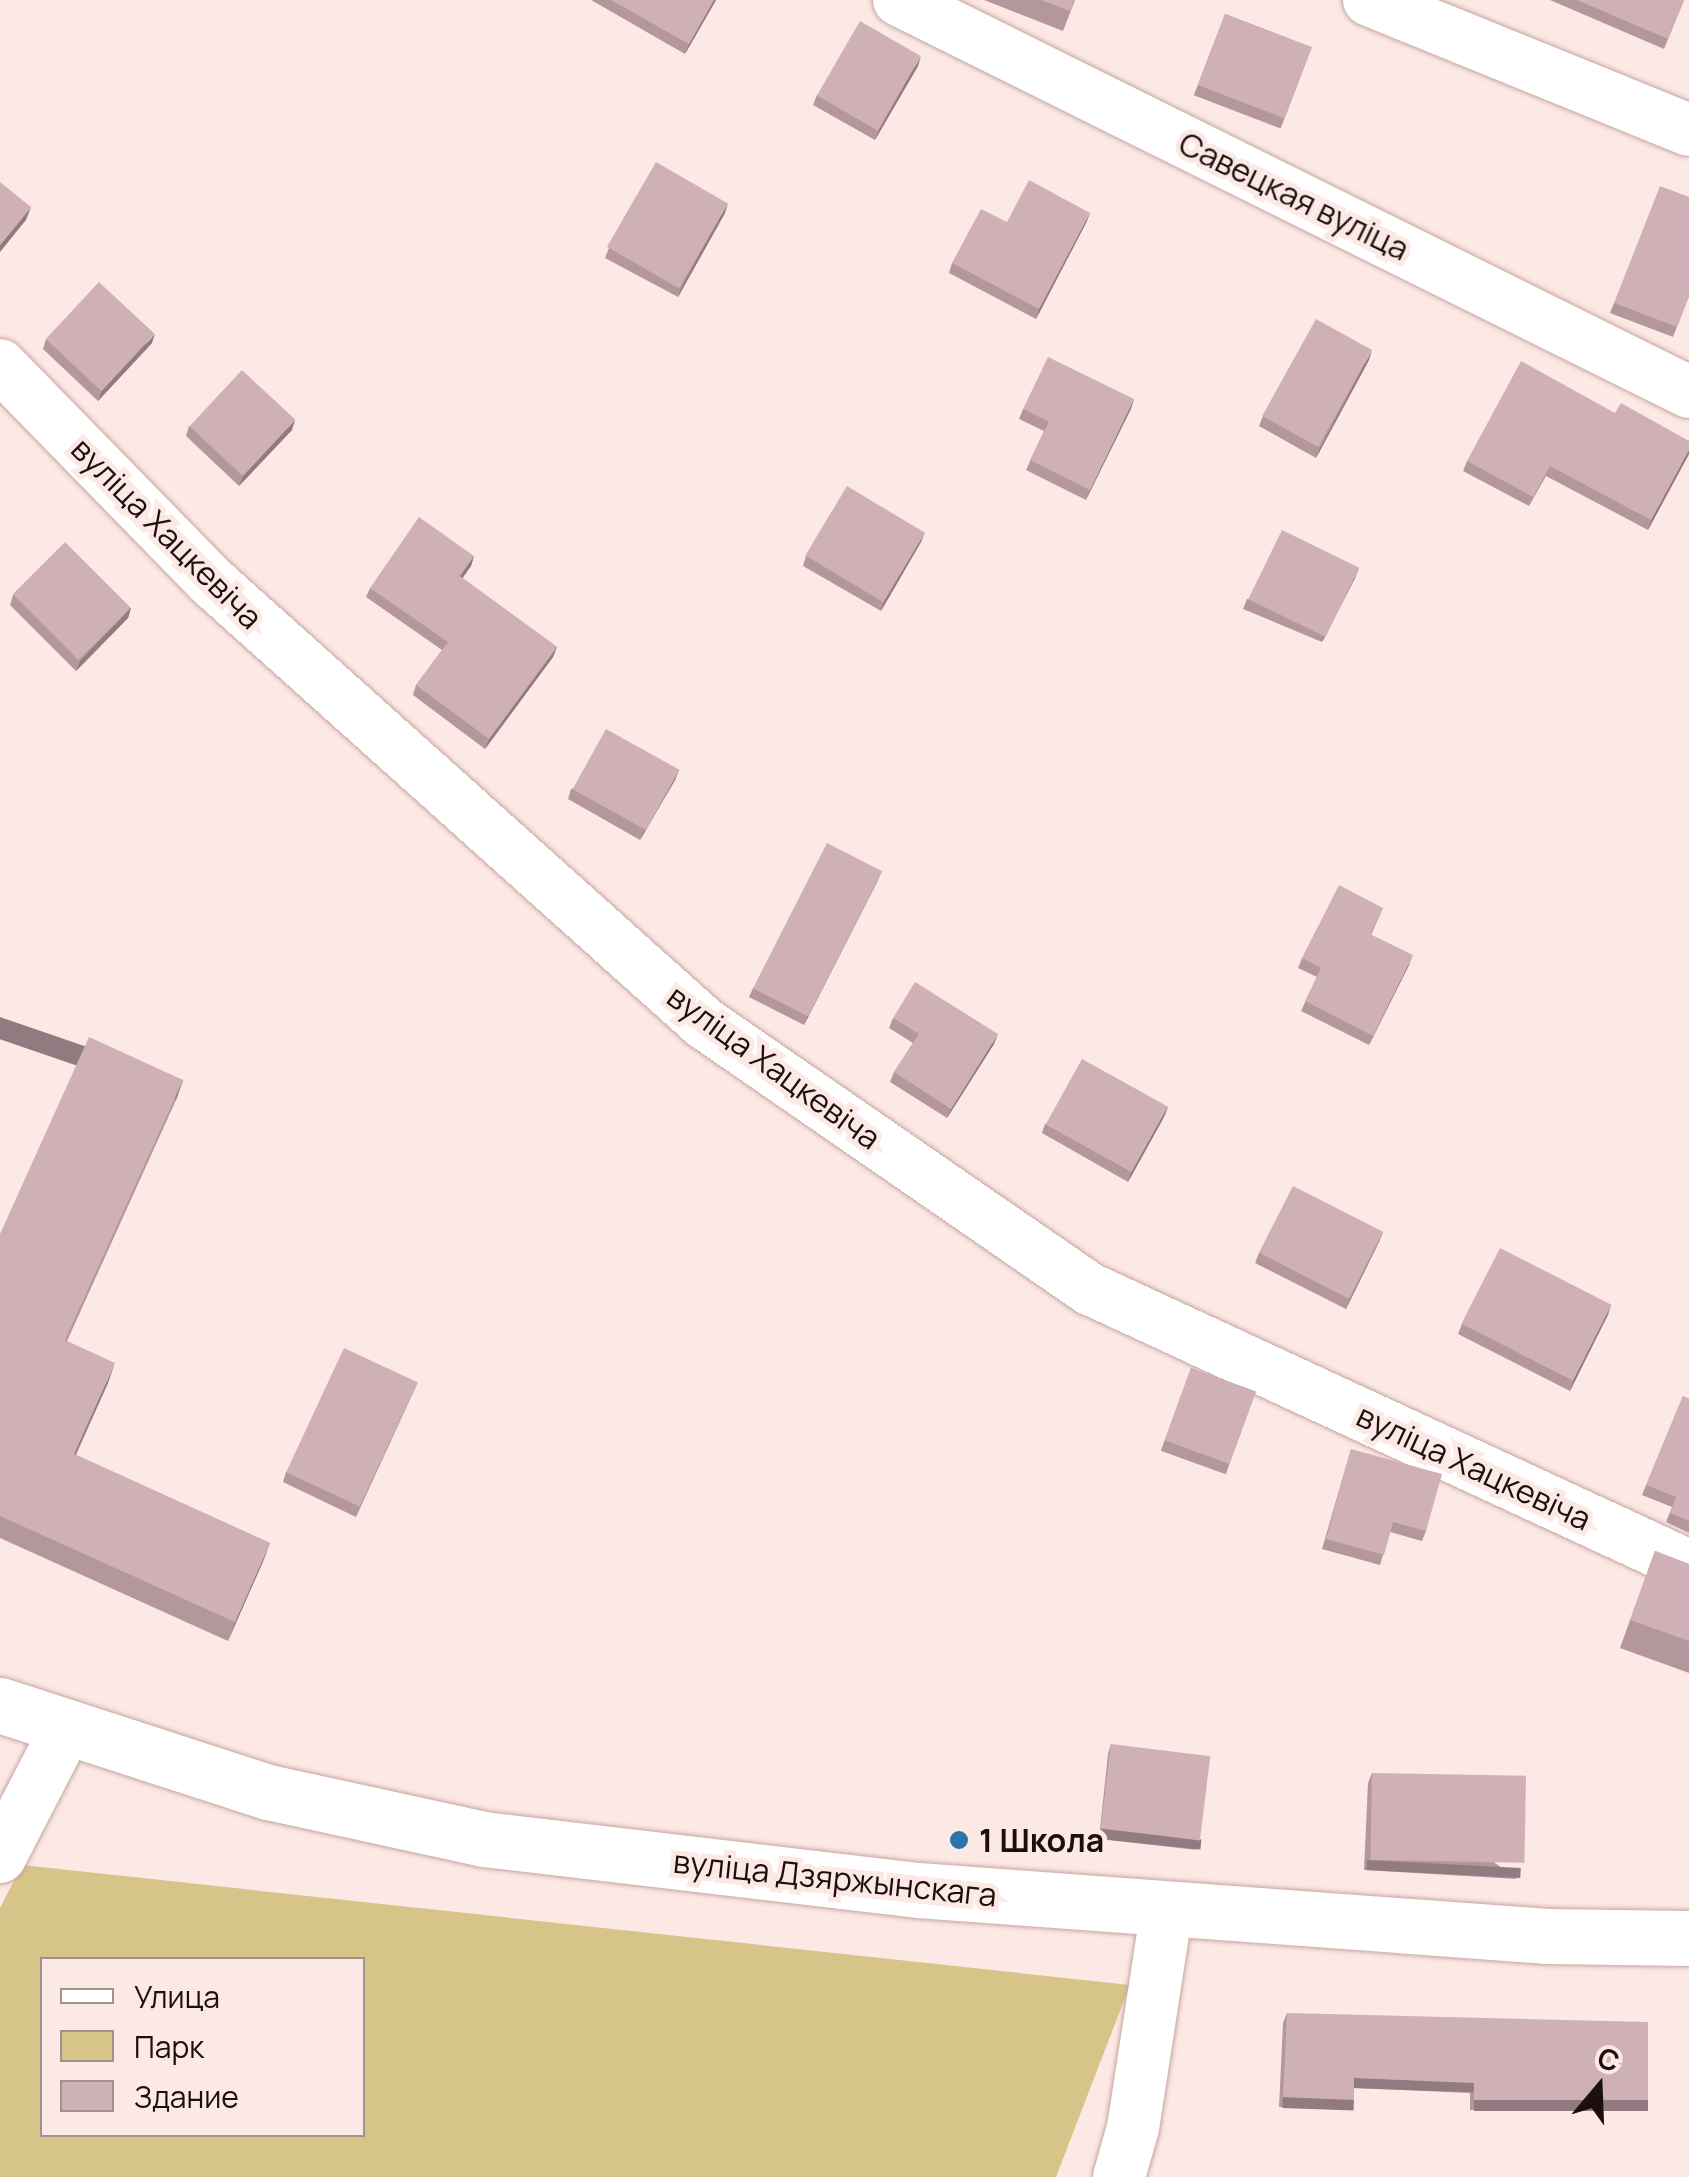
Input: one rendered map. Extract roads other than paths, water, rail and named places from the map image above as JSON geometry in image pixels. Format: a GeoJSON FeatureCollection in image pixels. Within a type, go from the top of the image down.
{"type":"FeatureCollection","features":[{"type":"Feature","properties":{"kind":"street","name":"Савецкая вуліца"},"geometry":{"type":"LineString","coordinates":[[898,0],[1689,392]]}},
{"type":"Feature","properties":{"kind":"street"},"geometry":{"type":"LineString","coordinates":[[1369,0],[1689,130]]}},
{"type":"Feature","properties":{"kind":"street","name":"вуліца Хацкевіча"},"geometry":{"type":"LineString","coordinates":[[0,365],[212,582],[704,1023],[1090,1289],[1689,1566]]}},
{"type":"Feature","properties":{"kind":"street","name":"вуліца Дзяржынскага"},"geometry":{"type":"LineString","coordinates":[[0,1705],[65,1731],[268,1792],[483,1839],[918,1890],[1548,1936],[1689,1938]]}},
{"type":"Feature","properties":{"kind":"street"},"geometry":{"type":"LineString","coordinates":[[0,1857],[65,1731]]}},
{"type":"Feature","properties":{"kind":"street"},"geometry":{"type":"LineString","coordinates":[[1118,2177],[1133,2128],[1168,1909]]}},
{"type":"Feature","properties":{"kind":"place","name":"1 Школа"},"geometry":{"type":"Point","coordinates":[959,1840]}}]}
